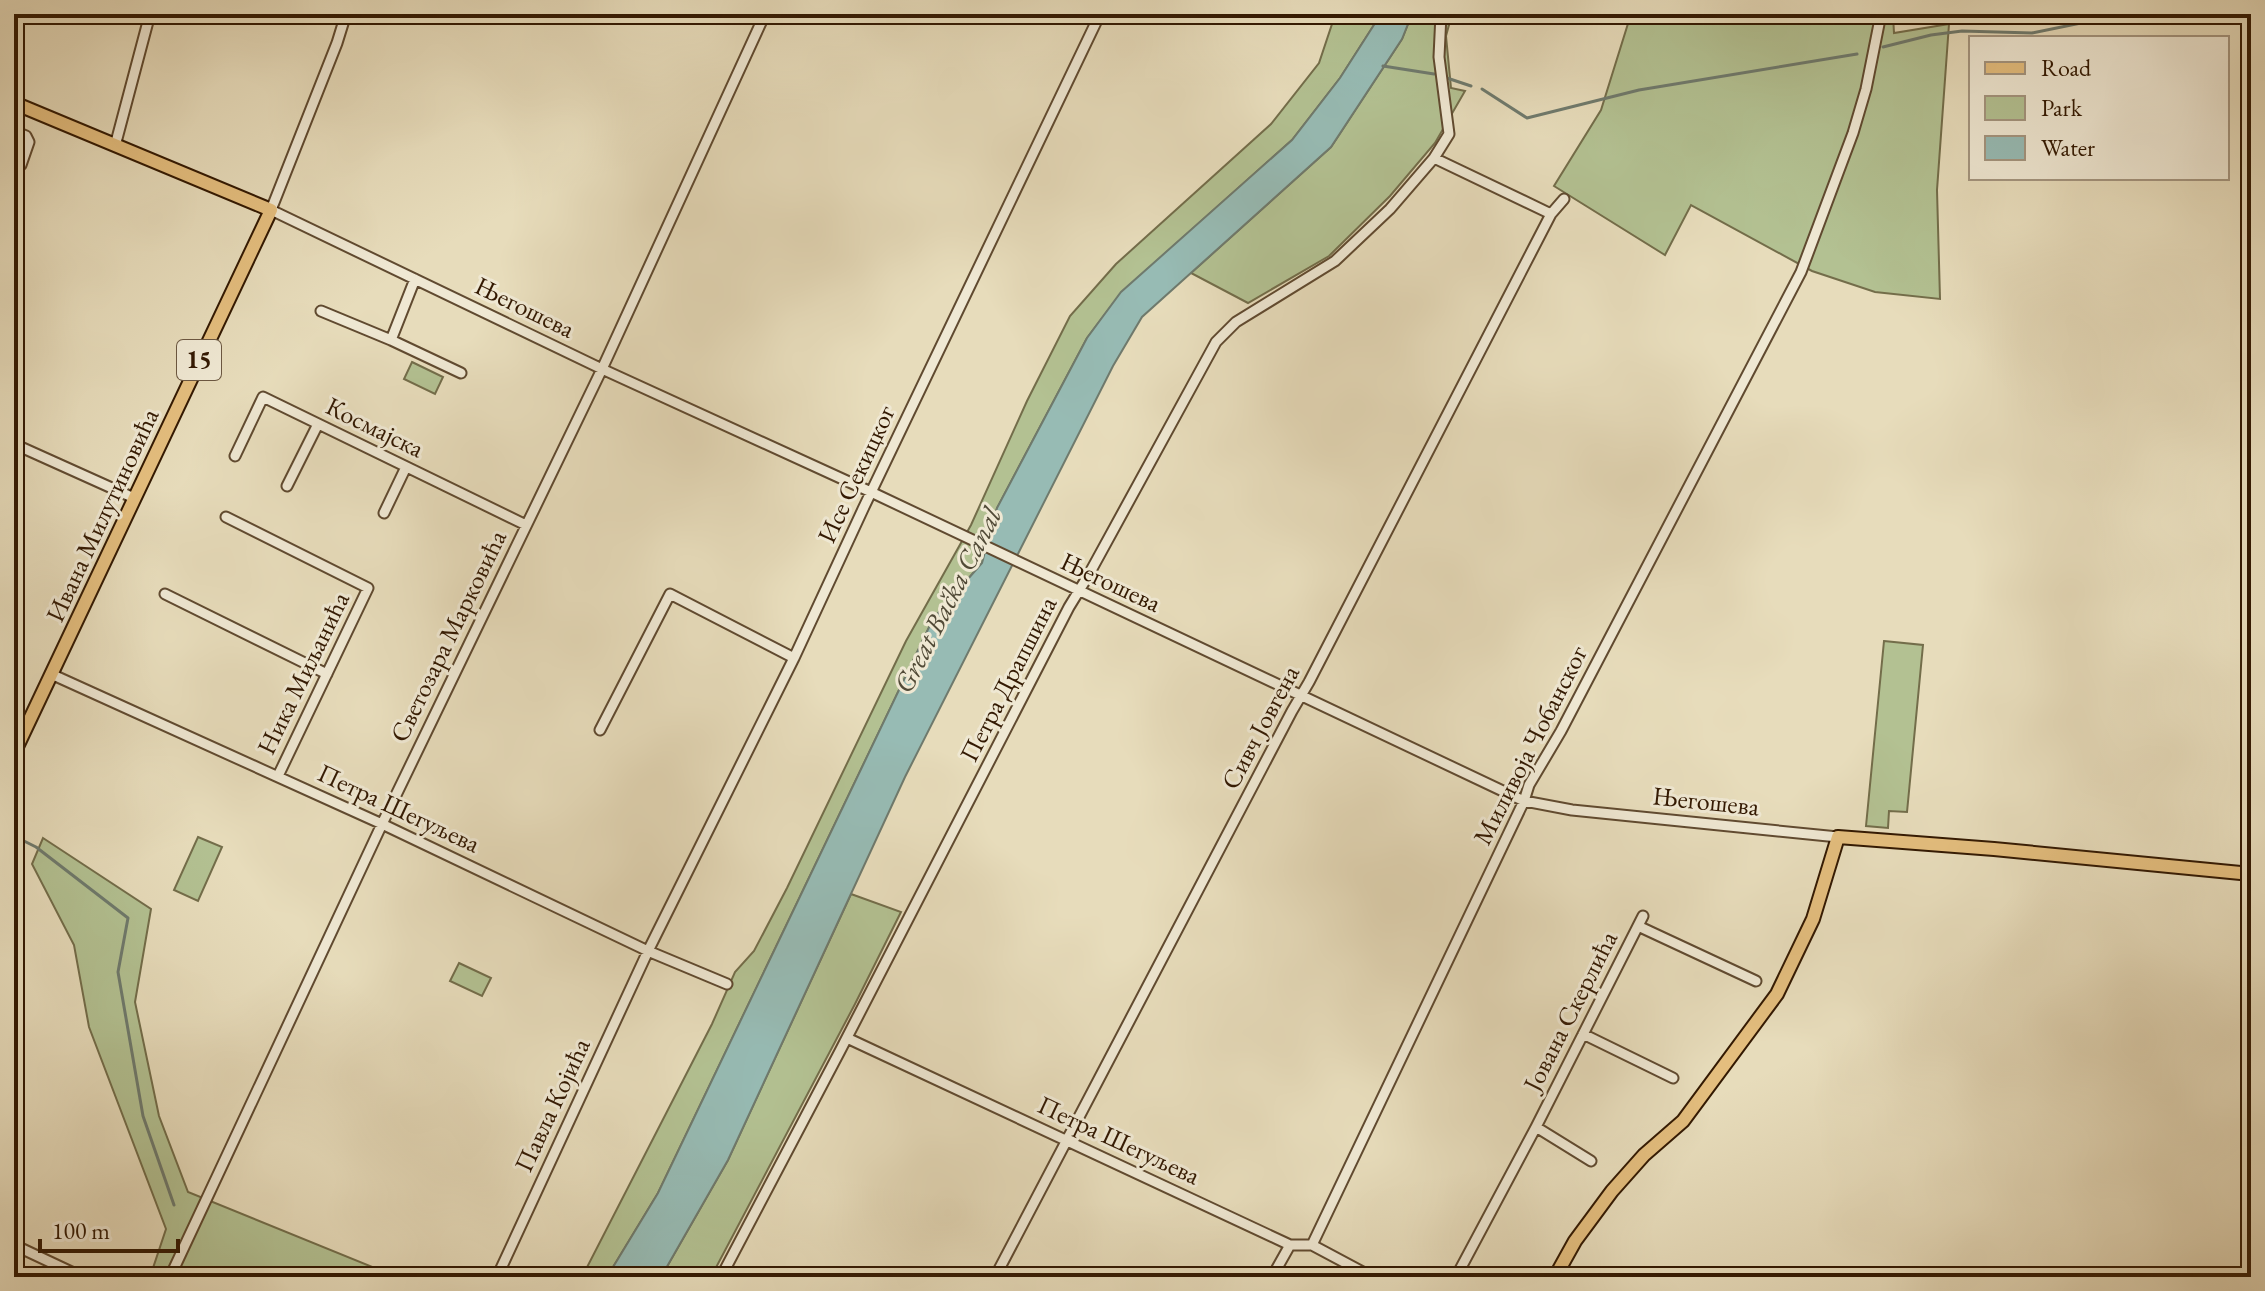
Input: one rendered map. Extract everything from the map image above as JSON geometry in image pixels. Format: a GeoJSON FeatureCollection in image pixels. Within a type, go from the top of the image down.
{"type":"FeatureCollection","features":[{"type":"Feature","properties":{"kind":"main road","name":"Његошева"},"geometry":{"type":"LineString","coordinates":[[17,104],[271,210]]}},
{"type":"Feature","properties":{"kind":"main road","name":"Ивана Милутиновића"},"geometry":{"type":"LineString","coordinates":[[14,753],[271,210]]}},
{"type":"Feature","properties":{"kind":"main road","name":"Његошева"},"geometry":{"type":"LineString","coordinates":[[1838,837],[2251,874]]}},
{"type":"Feature","properties":{"kind":"main road"},"geometry":{"type":"LineString","coordinates":[[1555,1277],[1575,1241],[1612,1191],[1644,1155],[1683,1121],[1777,994],[1813,919],[1838,837]]}},
{"type":"Feature","properties":{"kind":"street"},"geometry":{"type":"LineString","coordinates":[[115,146],[150,14]]}},
{"type":"Feature","properties":{"kind":"street"},"geometry":{"type":"LineString","coordinates":[[271,210],[346,14]]}},
{"type":"Feature","properties":{"kind":"street","name":"Светозара Марковића"},"geometry":{"type":"LineString","coordinates":[[170,1277],[382,824],[602,369],[765,14]]}},
{"type":"Feature","properties":{"kind":"street","name":"Исе Секицког"},"geometry":{"type":"LineString","coordinates":[[648,951],[794,658],[1100,14]]}},
{"type":"Feature","properties":{"kind":"street","name":"Петра Драпшина"},"geometry":{"type":"LineString","coordinates":[[721,1277],[1078,591],[1216,342],[1236,322],[1335,261],[1371,229],[1434,158],[1449,134],[1439,57],[1441,14]]}},
{"type":"Feature","properties":{"kind":"street","name":"Миливоја Чобанског"},"geometry":{"type":"LineString","coordinates":[[1312,1245],[1529,785],[1801,272],[1853,133],[1866,89],[1881,14]]}},
{"type":"Feature","properties":{"kind":"street"},"geometry":{"type":"LineString","coordinates":[[14,120],[17,104]]}},
{"type":"Feature","properties":{"kind":"street"},"geometry":{"type":"LineString","coordinates":[[14,131],[26,136],[29,142],[21,165],[14,170]]}},
{"type":"Feature","properties":{"kind":"street"},"geometry":{"type":"LineString","coordinates":[[1434,158],[1551,214]]}},
{"type":"Feature","properties":{"kind":"street","name":"Сивч Јовгена"},"geometry":{"type":"LineString","coordinates":[[995,1277],[1551,214],[1564,199]]}},
{"type":"Feature","properties":{"kind":"street","name":"Његошева"},"geometry":{"type":"LineString","coordinates":[[271,210],[602,369],[871,492],[1524,801],[1572,810],[1838,837]]}},
{"type":"Feature","properties":{"kind":"street"},"geometry":{"type":"LineString","coordinates":[[391,340],[415,279]]}},
{"type":"Feature","properties":{"kind":"street"},"geometry":{"type":"LineString","coordinates":[[321,311],[461,373]]}},
{"type":"Feature","properties":{"kind":"street","name":"Космајска"},"geometry":{"type":"LineString","coordinates":[[235,456],[263,397],[526,525]]}},
{"type":"Feature","properties":{"kind":"street"},"geometry":{"type":"LineString","coordinates":[[287,486],[318,424]]}},
{"type":"Feature","properties":{"kind":"street"},"geometry":{"type":"LineString","coordinates":[[14,444],[134,498]]}},
{"type":"Feature","properties":{"kind":"street"},"geometry":{"type":"LineString","coordinates":[[384,513],[406,467]]}},
{"type":"Feature","properties":{"kind":"street","name":"Ника Миљанића"},"geometry":{"type":"LineString","coordinates":[[226,517],[368,588],[278,776]]}},
{"type":"Feature","properties":{"kind":"street"},"geometry":{"type":"LineString","coordinates":[[165,594],[327,674]]}},
{"type":"Feature","properties":{"kind":"street"},"geometry":{"type":"LineString","coordinates":[[600,730],[670,594],[794,658]]}},
{"type":"Feature","properties":{"kind":"street","name":"Петра Шегуљева"},"geometry":{"type":"LineString","coordinates":[[51,674],[382,824],[648,951],[727,984]]}},
{"type":"Feature","properties":{"kind":"street","name":"Јована Скерлића"},"geometry":{"type":"LineString","coordinates":[[1456,1277],[1643,916]]}},
{"type":"Feature","properties":{"kind":"street"},"geometry":{"type":"LineString","coordinates":[[1638,926],[1756,981]]}},
{"type":"Feature","properties":{"kind":"street","name":"Павла Којића"},"geometry":{"type":"LineString","coordinates":[[497,1277],[648,951]]}},
{"type":"Feature","properties":{"kind":"street"},"geometry":{"type":"LineString","coordinates":[[1583,1034],[1673,1078]]}},
{"type":"Feature","properties":{"kind":"street","name":"Петра Шегуљева"},"geometry":{"type":"LineString","coordinates":[[847,1038],[1290,1245],[1312,1245],[1372,1277]]}},
{"type":"Feature","properties":{"kind":"street","name":"Јована Скерлића"},"geometry":{"type":"LineString","coordinates":[[1536,1127],[1591,1161]]}},
{"type":"Feature","properties":{"kind":"street"},"geometry":{"type":"LineString","coordinates":[[14,1245],[82,1277]]}},
{"type":"Feature","properties":{"kind":"street"},"geometry":{"type":"LineString","coordinates":[[1272,1277],[1290,1245]]}},
{"type":"Feature","properties":{"kind":"green space"},"geometry":{"type":"Polygon","coordinates":[[[1315,14],[1381,14],[1340,78],[1292,140],[1122,292],[1087,338],[997,508],[982,563],[933,619],[658,1193],[607,1277],[582,1277],[712,1024],[735,972],[754,951],[787,888],[906,641],[971,525],[1027,401],[1070,316],[1116,264],[1271,124],[1319,63],[1333,21],[1315,14]]]}},
{"type":"Feature","properties":{"kind":"green space"},"geometry":{"type":"Polygon","coordinates":[[[1412,14],[1452,14],[1446,36],[1451,88],[1465,91],[1435,143],[1390,196],[1329,256],[1248,303],[1191,273],[1331,147],[1402,39],[1412,14]]]}},
{"type":"Feature","properties":{"kind":"green space"},"geometry":{"type":"Polygon","coordinates":[[[1631,14],[1897,14],[1893,15],[1894,33],[1949,24],[1937,190],[1940,299],[1875,292],[1812,271],[1691,205],[1665,255],[1554,186],[1601,110],[1631,14]]]}},
{"type":"Feature","properties":{"kind":"green space"},"geometry":{"type":"Polygon","coordinates":[[[412,362],[443,377],[435,394],[404,379],[412,362]]]}},
{"type":"Feature","properties":{"kind":"green space"},"geometry":{"type":"Polygon","coordinates":[[[1884,641],[1923,645],[1907,812],[1889,811],[1888,828],[1866,826],[1884,641]]]}},
{"type":"Feature","properties":{"kind":"green space"},"geometry":{"type":"Polygon","coordinates":[[[198,837],[222,847],[198,901],[174,890],[198,837]]]}},
{"type":"Feature","properties":{"kind":"green space"},"geometry":{"type":"Polygon","coordinates":[[[43,838],[151,909],[135,1002],[159,1116],[188,1192],[392,1277],[150,1277],[166,1229],[89,1027],[74,945],[32,864],[43,838]]]}},
{"type":"Feature","properties":{"kind":"green space"},"geometry":{"type":"Polygon","coordinates":[[[851,894],[901,912],[711,1277],[661,1277],[728,1160],[851,894]]]}},
{"type":"Feature","properties":{"kind":"green space"},"geometry":{"type":"Polygon","coordinates":[[[459,963],[491,978],[482,996],[450,981],[459,963]]]}},
{"type":"Feature","properties":{"kind":"water"},"geometry":{"type":"Polygon","coordinates":[[[1381,14],[1412,14],[1402,39],[1331,147],[1142,317],[1113,366],[905,777],[728,1160],[661,1277],[607,1277],[658,1193],[933,619],[982,563],[997,508],[1087,338],[1121,292],[1292,140],[1340,78],[1381,14]]]}},
{"type":"Feature","properties":{"kind":"waterway"},"geometry":{"type":"LineString","coordinates":[[1883,47],[1962,31],[2032,33],[2125,14]]}},
{"type":"Feature","properties":{"kind":"waterway"},"geometry":{"type":"LineString","coordinates":[[1482,89],[1527,118],[1639,90],[1857,54]]}},
{"type":"Feature","properties":{"kind":"waterway"},"geometry":{"type":"LineString","coordinates":[[1383,66],[1434,74]]}},
{"type":"Feature","properties":{"kind":"waterway"},"geometry":{"type":"LineString","coordinates":[[1447,78],[1471,86]]}},
{"type":"Feature","properties":{"kind":"waterway"},"geometry":{"type":"LineString","coordinates":[[14,836],[36,847],[128,918],[118,972],[143,1116],[174,1205]]}},
{"type":"Feature","properties":{"kind":"water label","name":"Great Bačka Canal"},"geometry":{"type":"Point","coordinates":[947,600]}}]}
